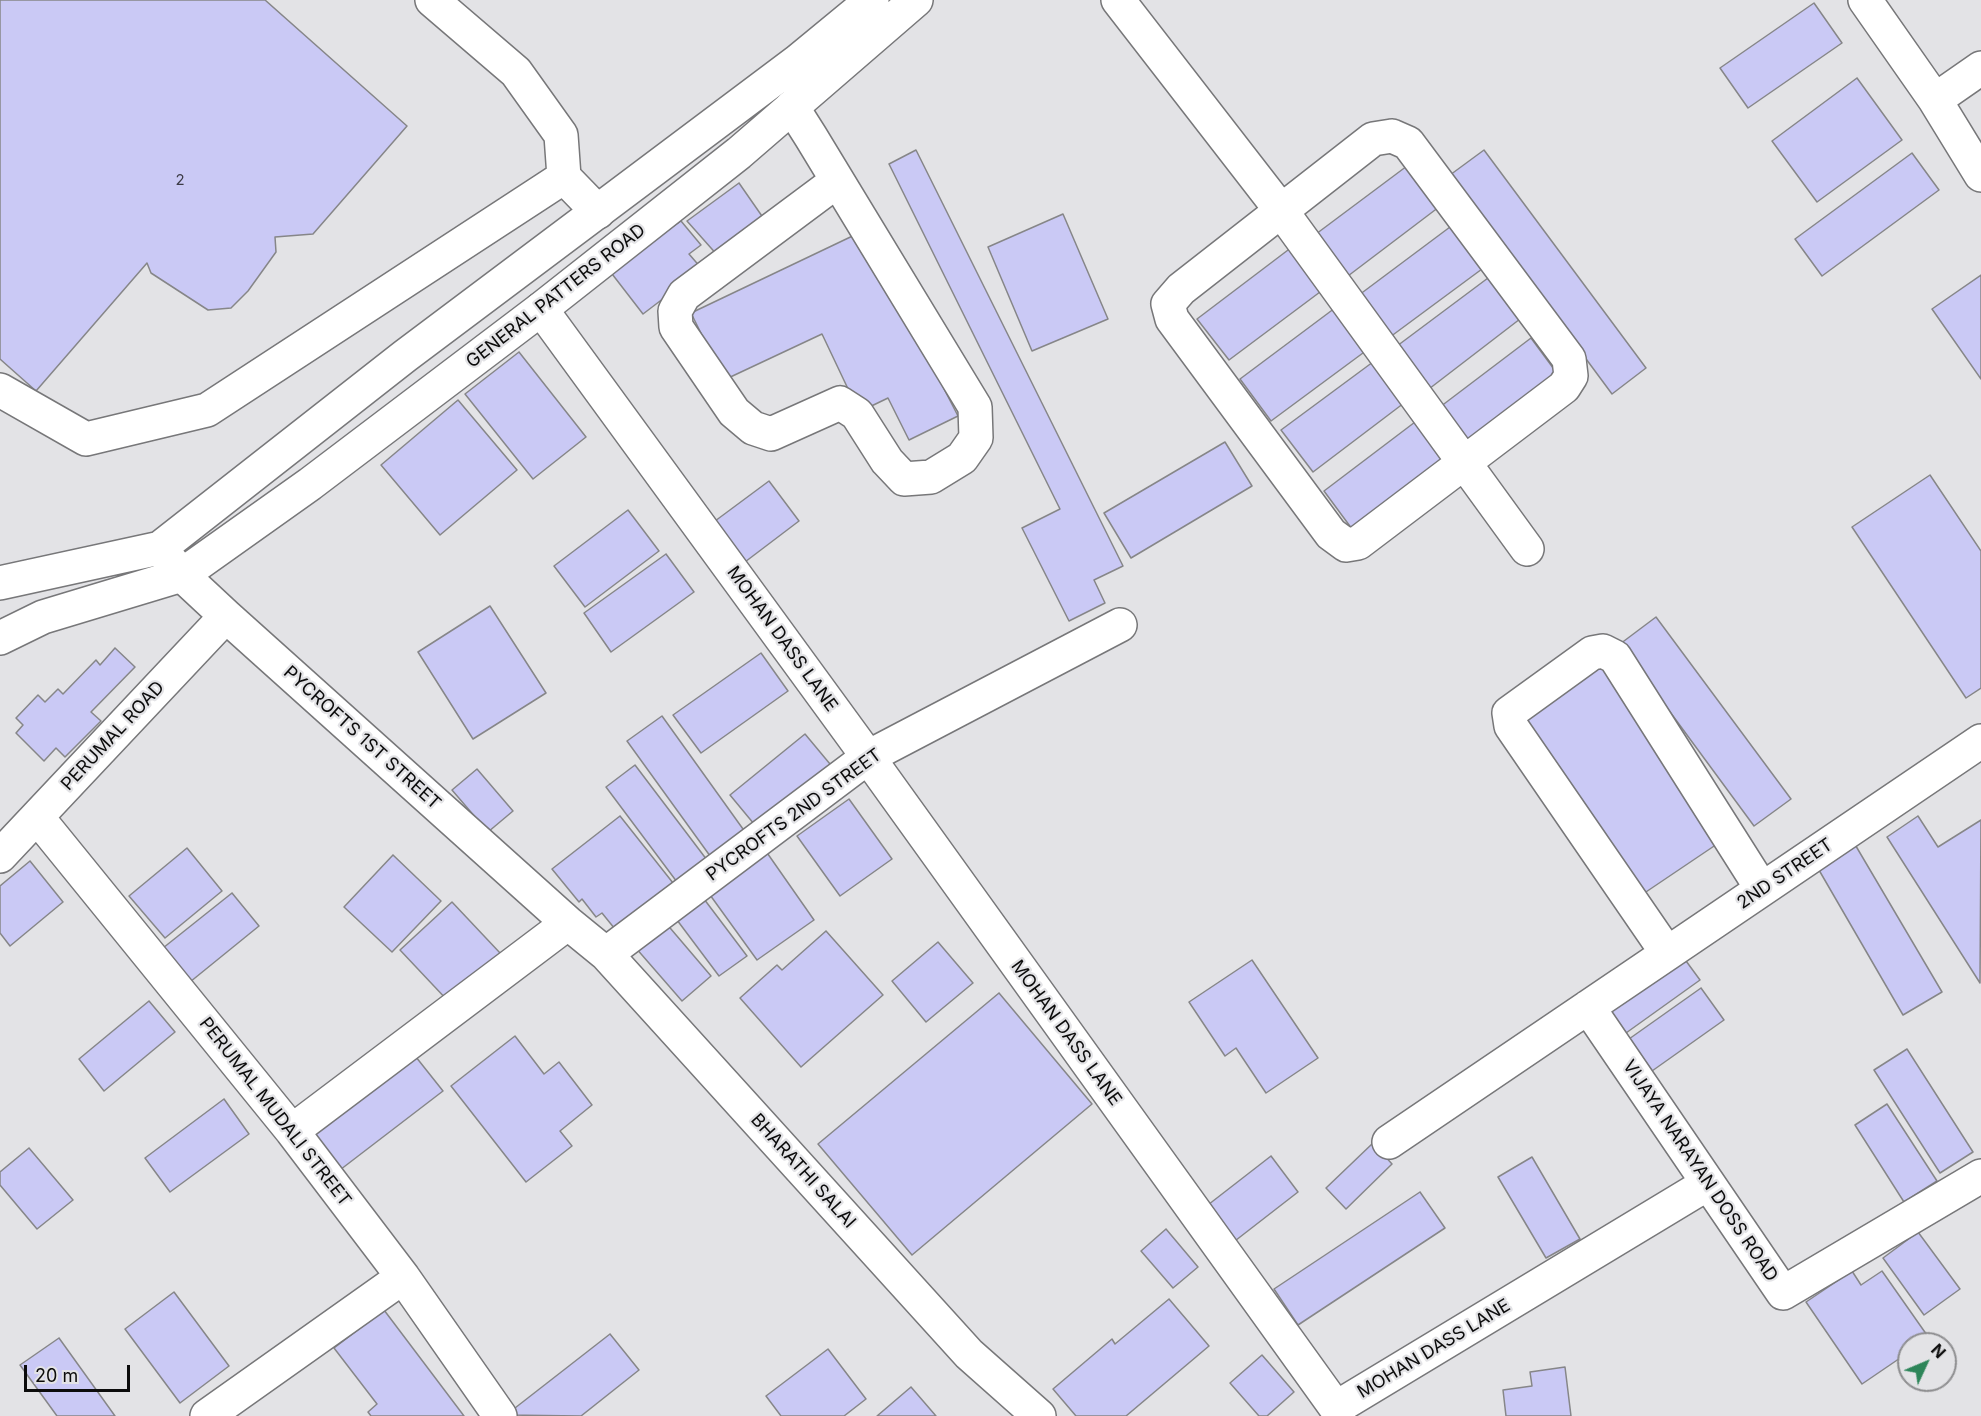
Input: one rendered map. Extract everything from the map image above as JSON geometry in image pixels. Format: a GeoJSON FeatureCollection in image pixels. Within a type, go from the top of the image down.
{"type":"FeatureCollection","features":[{"type":"Feature","properties":{"kind":"street"},"geometry":{"type":"LineString","coordinates":[[432,0],[516,72],[561,135],[564,177],[598,212]]}},
{"type":"Feature","properties":{"kind":"street"},"geometry":{"type":"LineString","coordinates":[[0,584],[160,548],[405,356],[798,62],[872,0]]}},
{"type":"Feature","properties":{"kind":"street","name":"GENERAL PATTERS ROAD"},"geometry":{"type":"LineString","coordinates":[[0,638],[43,617],[182,575],[310,484],[541,309],[739,153],[916,0]]}},
{"type":"Feature","properties":{"kind":"street"},"geometry":{"type":"LineString","coordinates":[[1118,0],[1280,209],[1527,549]]}},
{"type":"Feature","properties":{"kind":"street"},"geometry":{"type":"LineString","coordinates":[[1865,0],[1935,100],[1981,175]]}},
{"type":"Feature","properties":{"kind":"street"},"geometry":{"type":"LineString","coordinates":[[1935,100],[1981,68]]}},
{"type":"Feature","properties":{"kind":"street"},"geometry":{"type":"LineString","coordinates":[[792,107],[975,407],[976,438],[962,458],[931,477],[904,479],[887,461],[857,414],[840,403],[771,434],[753,428],[734,412],[676,327],[675,311],[684,296],[837,181]]}},
{"type":"Feature","properties":{"kind":"street"},"geometry":{"type":"LineString","coordinates":[[1392,136],[1408,143],[1569,359],[1571,376],[1564,387],[1358,543],[1346,545],[1331,534],[1172,319],[1168,304],[1181,288],[1280,209],[1373,139],[1392,136]]}},
{"type":"Feature","properties":{"kind":"street"},"geometry":{"type":"LineString","coordinates":[[0,390],[86,440],[207,410],[564,177]]}},
{"type":"Feature","properties":{"kind":"street","name":"MOHAN DASS LANE"},"geometry":{"type":"LineString","coordinates":[[541,309],[868,757],[1336,1408],[1707,1184]]}},
{"type":"Feature","properties":{"kind":"street","name":"PYCROFTS 1ST STREET"},"geometry":{"type":"LineString","coordinates":[[160,548],[182,575],[226,616],[568,923]]}},
{"type":"Feature","properties":{"kind":"street","name":"PERUMAL ROAD"},"geometry":{"type":"LineString","coordinates":[[0,856],[226,616]]}},
{"type":"Feature","properties":{"kind":"street","name":"PYCROFTS 2ND STREET"},"geometry":{"type":"LineString","coordinates":[[606,954],[868,757],[1120,625]]}},
{"type":"Feature","properties":{"kind":"street"},"geometry":{"type":"LineString","coordinates":[[1667,953],[1510,726],[1509,713],[1592,653],[1603,651],[1615,657],[1762,889]]}},
{"type":"Feature","properties":{"kind":"street","name":"2ND STREET"},"geometry":{"type":"LineString","coordinates":[[1389,1142],[1981,741]]}},
{"type":"Feature","properties":{"kind":"street","name":"PERUMAL MUDALI STREET"},"geometry":{"type":"LineString","coordinates":[[37,817],[292,1131],[403,1277],[500,1416]]}},
{"type":"Feature","properties":{"kind":"street"},"geometry":{"type":"LineString","coordinates":[[292,1131],[568,923]]}},
{"type":"Feature","properties":{"kind":"street","name":"BHARATHI SALAI"},"geometry":{"type":"LineString","coordinates":[[568,923],[606,954],[969,1354],[1039,1416]]}},
{"type":"Feature","properties":{"kind":"street","name":"VIJAYA NARAYAN DOSS ROAD"},"geometry":{"type":"LineString","coordinates":[[1588,1007],[1707,1184],[1784,1293],[1981,1176]]}},
{"type":"Feature","properties":{"kind":"street"},"geometry":{"type":"LineString","coordinates":[[207,1416],[403,1277]]}},
{"type":"Feature","properties":{"kind":"building"},"geometry":{"type":"Polygon","coordinates":[[[0,0],[265,0],[407,126],[313,234],[275,237],[276,252],[248,291],[231,308],[208,310],[151,273],[147,263],[36,391],[0,359],[0,0]]]}},
{"type":"Feature","properties":{"kind":"building"},"geometry":{"type":"Polygon","coordinates":[[[1814,3],[1842,43],[1748,108],[1720,68],[1814,3]]]}},
{"type":"Feature","properties":{"kind":"building"},"geometry":{"type":"Polygon","coordinates":[[[1857,78],[1902,140],[1817,202],[1772,141],[1857,78]]]}},
{"type":"Feature","properties":{"kind":"building"},"geometry":{"type":"Polygon","coordinates":[[[916,150],[1123,566],[1094,580],[1105,603],[1069,621],[1022,528],[1060,509],[889,164],[916,150]]]}},
{"type":"Feature","properties":{"kind":"building"},"geometry":{"type":"Polygon","coordinates":[[[1484,150],[1646,368],[1612,394],[1450,175],[1484,150]]]}},
{"type":"Feature","properties":{"kind":"building"},"geometry":{"type":"Polygon","coordinates":[[[1912,153],[1939,190],[1822,276],[1795,239],[1912,153]]]}},
{"type":"Feature","properties":{"kind":"building"},"geometry":{"type":"Polygon","coordinates":[[[1407,166],[1439,207],[1344,279],[1312,237],[1407,166]]]}},
{"type":"Feature","properties":{"kind":"building"},"geometry":{"type":"Polygon","coordinates":[[[739,183],[764,219],[719,257],[687,221],[739,183]]]}},
{"type":"Feature","properties":{"kind":"building"},"geometry":{"type":"Polygon","coordinates":[[[1063,214],[1108,319],[1032,351],[988,247],[1063,214]]]}},
{"type":"Feature","properties":{"kind":"building"},"geometry":{"type":"Polygon","coordinates":[[[681,221],[701,245],[689,254],[702,269],[643,314],[609,270],[681,221]]]}},
{"type":"Feature","properties":{"kind":"building"},"geometry":{"type":"Polygon","coordinates":[[[1450,227],[1482,269],[1386,340],[1355,298],[1450,227]]]}},
{"type":"Feature","properties":{"kind":"building"},"geometry":{"type":"Polygon","coordinates":[[[863,231],[958,416],[909,440],[888,398],[859,412],[822,334],[724,380],[691,313],[863,231]]]}},
{"type":"Feature","properties":{"kind":"building"},"geometry":{"type":"Polygon","coordinates":[[[1292,247],[1324,289],[1229,360],[1197,319],[1292,247]]]}},
{"type":"Feature","properties":{"kind":"building"},"geometry":{"type":"Polygon","coordinates":[[[1981,275],[1981,379],[1932,309],[1981,275]]]}},
{"type":"Feature","properties":{"kind":"building"},"geometry":{"type":"Polygon","coordinates":[[[1488,278],[1520,319],[1425,392],[1393,349],[1488,278]]]}},
{"type":"Feature","properties":{"kind":"building"},"geometry":{"type":"Polygon","coordinates":[[[1335,308],[1367,350],[1271,421],[1240,379],[1335,308]]]}},
{"type":"Feature","properties":{"kind":"building"},"geometry":{"type":"Polygon","coordinates":[[[1531,338],[1562,380],[1467,452],[1436,410],[1531,338]]]}},
{"type":"Feature","properties":{"kind":"building"},"geometry":{"type":"Polygon","coordinates":[[[519,352],[586,437],[533,479],[465,394],[519,352]]]}},
{"type":"Feature","properties":{"kind":"building"},"geometry":{"type":"Polygon","coordinates":[[[1377,359],[1408,400],[1313,472],[1281,430],[1377,359]]]}},
{"type":"Feature","properties":{"kind":"building"},"geometry":{"type":"Polygon","coordinates":[[[458,400],[517,470],[440,535],[381,465],[458,400]]]}},
{"type":"Feature","properties":{"kind":"building"},"geometry":{"type":"Polygon","coordinates":[[[1419,419],[1450,461],[1355,533],[1324,491],[1419,419]]]}},
{"type":"Feature","properties":{"kind":"building"},"geometry":{"type":"Polygon","coordinates":[[[1225,442],[1252,486],[1131,558],[1104,513],[1225,442]]]}},
{"type":"Feature","properties":{"kind":"building"},"geometry":{"type":"Polygon","coordinates":[[[1930,475],[1981,551],[1981,688],[1966,698],[1852,527],[1930,475]]]}},
{"type":"Feature","properties":{"kind":"building"},"geometry":{"type":"Polygon","coordinates":[[[769,481],[799,521],[741,565],[711,524],[769,481]]]}},
{"type":"Feature","properties":{"kind":"building"},"geometry":{"type":"Polygon","coordinates":[[[628,510],[659,551],[585,607],[554,566],[628,510]]]}},
{"type":"Feature","properties":{"kind":"building"},"geometry":{"type":"Polygon","coordinates":[[[666,554],[694,592],[611,652],[584,613],[666,554]]]}},
{"type":"Feature","properties":{"kind":"building"},"geometry":{"type":"Polygon","coordinates":[[[490,606],[546,693],[473,739],[418,652],[490,606]]]}},
{"type":"Feature","properties":{"kind":"building"},"geometry":{"type":"Polygon","coordinates":[[[1656,617],[1791,799],[1754,826],[1620,644],[1656,617]]]}},
{"type":"Feature","properties":{"kind":"building"},"geometry":{"type":"Polygon","coordinates":[[[115,648],[135,667],[91,712],[101,721],[65,757],[56,748],[44,761],[16,733],[23,725],[16,718],[38,695],[45,702],[58,689],[63,694],[96,660],[100,665],[115,648]]]}},
{"type":"Feature","properties":{"kind":"building"},"geometry":{"type":"Polygon","coordinates":[[[761,653],[788,691],[701,753],[673,715],[761,653]]]}},
{"type":"Feature","properties":{"kind":"building"},"geometry":{"type":"Polygon","coordinates":[[[1603,657],[1726,838],[1637,898],[1514,717],[1603,657]]]}},
{"type":"Feature","properties":{"kind":"building"},"geometry":{"type":"Polygon","coordinates":[[[662,716],[748,836],[713,860],[627,741],[662,716]]]}},
{"type":"Feature","properties":{"kind":"building"},"geometry":{"type":"Polygon","coordinates":[[[805,734],[835,770],[759,830],[730,795],[805,734]]]}},
{"type":"Feature","properties":{"kind":"building"},"geometry":{"type":"Polygon","coordinates":[[[635,765],[707,860],[677,882],[606,787],[635,765]]]}},
{"type":"Feature","properties":{"kind":"building"},"geometry":{"type":"Polygon","coordinates":[[[477,769],[513,811],[488,832],[452,790],[477,769]]]}},
{"type":"Feature","properties":{"kind":"building"},"geometry":{"type":"Polygon","coordinates":[[[849,799],[892,859],[840,896],[797,836],[849,799]]]}},
{"type":"Feature","properties":{"kind":"building"},"geometry":{"type":"Polygon","coordinates":[[[620,816],[677,888],[619,934],[602,913],[596,917],[582,899],[579,902],[552,869],[620,816]]]}},
{"type":"Feature","properties":{"kind":"building"},"geometry":{"type":"Polygon","coordinates":[[[1918,816],[1938,847],[1981,820],[1980,983],[1887,837],[1918,816]]]}},
{"type":"Feature","properties":{"kind":"building"},"geometry":{"type":"Polygon","coordinates":[[[1850,836],[1942,992],[1903,1015],[1812,858],[1850,836]]]}},
{"type":"Feature","properties":{"kind":"building"},"geometry":{"type":"Polygon","coordinates":[[[763,847],[814,920],[757,960],[705,888],[763,847]]]}},
{"type":"Feature","properties":{"kind":"building"},"geometry":{"type":"Polygon","coordinates":[[[187,848],[222,891],[165,938],[129,896],[187,848]]]}},
{"type":"Feature","properties":{"kind":"building"},"geometry":{"type":"Polygon","coordinates":[[[393,855],[441,901],[392,952],[344,907],[393,855]]]}},
{"type":"Feature","properties":{"kind":"building"},"geometry":{"type":"Polygon","coordinates":[[[30,861],[63,902],[10,946],[0,933],[0,886],[30,861]]]}},
{"type":"Feature","properties":{"kind":"building"},"geometry":{"type":"Polygon","coordinates":[[[232,893],[259,926],[190,982],[163,948],[232,893]]]}},
{"type":"Feature","properties":{"kind":"building"},"geometry":{"type":"Polygon","coordinates":[[[701,895],[747,956],[719,976],[674,916],[701,895]]]}},
{"type":"Feature","properties":{"kind":"building"},"geometry":{"type":"Polygon","coordinates":[[[452,902],[501,954],[449,1002],[400,950],[452,902]]]}},
{"type":"Feature","properties":{"kind":"building"},"geometry":{"type":"Polygon","coordinates":[[[665,922],[711,976],[682,1001],[635,947],[665,922]]]}},
{"type":"Feature","properties":{"kind":"building"},"geometry":{"type":"Polygon","coordinates":[[[826,931],[883,995],[801,1067],[740,998],[777,965],[782,970],[826,931]]]}},
{"type":"Feature","properties":{"kind":"building"},"geometry":{"type":"Polygon","coordinates":[[[938,942],[973,983],[926,1022],[892,981],[938,942]]]}},
{"type":"Feature","properties":{"kind":"building"},"geometry":{"type":"Polygon","coordinates":[[[1678,950],[1700,980],[1626,1033],[1605,1003],[1678,950]]]}},
{"type":"Feature","properties":{"kind":"building"},"geometry":{"type":"Polygon","coordinates":[[[1252,960],[1318,1058],[1266,1093],[1236,1048],[1225,1056],[1189,1002],[1252,960]]]}},
{"type":"Feature","properties":{"kind":"building"},"geometry":{"type":"Polygon","coordinates":[[[1701,988],[1724,1020],[1652,1071],[1629,1039],[1701,988]]]}},
{"type":"Feature","properties":{"kind":"building"},"geometry":{"type":"Polygon","coordinates":[[[999,993],[1092,1104],[912,1255],[818,1144],[999,993]]]}},
{"type":"Feature","properties":{"kind":"building"},"geometry":{"type":"Polygon","coordinates":[[[149,1001],[175,1032],[104,1091],[79,1059],[149,1001]]]}},
{"type":"Feature","properties":{"kind":"building"},"geometry":{"type":"Polygon","coordinates":[[[515,1036],[544,1074],[559,1062],[592,1105],[560,1131],[572,1146],[526,1182],[451,1086],[515,1036]]]}},
{"type":"Feature","properties":{"kind":"building"},"geometry":{"type":"Polygon","coordinates":[[[1907,1049],[1973,1152],[1940,1173],[1874,1070],[1907,1049]]]}},
{"type":"Feature","properties":{"kind":"building"},"geometry":{"type":"Polygon","coordinates":[[[412,1052],[443,1091],[336,1173],[306,1135],[412,1052]]]}},
{"type":"Feature","properties":{"kind":"building"},"geometry":{"type":"Polygon","coordinates":[[[224,1099],[249,1134],[170,1192],[145,1158],[224,1099]]]}},
{"type":"Feature","properties":{"kind":"building"},"geometry":{"type":"Polygon","coordinates":[[[1887,1104],[1937,1181],[1904,1202],[1855,1125],[1887,1104]]]}},
{"type":"Feature","properties":{"kind":"building"},"geometry":{"type":"Polygon","coordinates":[[[1373,1143],[1392,1164],[1346,1209],[1326,1188],[1373,1143]]]}},
{"type":"Feature","properties":{"kind":"building"},"geometry":{"type":"Polygon","coordinates":[[[29,1148],[73,1200],[37,1229],[0,1185],[0,1172],[29,1148]]]}},
{"type":"Feature","properties":{"kind":"building"},"geometry":{"type":"Polygon","coordinates":[[[1271,1156],[1298,1192],[1231,1244],[1204,1208],[1271,1156]]]}},
{"type":"Feature","properties":{"kind":"building"},"geometry":{"type":"Polygon","coordinates":[[[1532,1157],[1580,1239],[1546,1258],[1498,1177],[1532,1157]]]}},
{"type":"Feature","properties":{"kind":"building"},"geometry":{"type":"Polygon","coordinates":[[[1420,1192],[1445,1228],[1298,1325],[1274,1289],[1420,1192]]]}},
{"type":"Feature","properties":{"kind":"building"},"geometry":{"type":"Polygon","coordinates":[[[1166,1229],[1198,1267],[1173,1288],[1141,1251],[1166,1229]]]}},
{"type":"Feature","properties":{"kind":"building"},"geometry":{"type":"Polygon","coordinates":[[[1918,1232],[1960,1289],[1924,1315],[1883,1258],[1918,1232]]]}},
{"type":"Feature","properties":{"kind":"building"},"geometry":{"type":"Polygon","coordinates":[[[1852,1271],[1861,1285],[1882,1271],[1925,1332],[1897,1332],[1897,1360],[1862,1384],[1806,1302],[1852,1271]]]}},
{"type":"Feature","properties":{"kind":"building"},"geometry":{"type":"Polygon","coordinates":[[[174,1292],[229,1366],[180,1403],[125,1329],[174,1292]]]}},
{"type":"Feature","properties":{"kind":"building"},"geometry":{"type":"Polygon","coordinates":[[[1169,1299],[1209,1346],[1126,1416],[1076,1416],[1053,1389],[1112,1339],[1115,1344],[1169,1299]]]}},
{"type":"Feature","properties":{"kind":"building"},"geometry":{"type":"Polygon","coordinates":[[[384,1310],[464,1416],[371,1416],[368,1412],[377,1404],[334,1348],[384,1310]]]}},
{"type":"Feature","properties":{"kind":"building"},"geometry":{"type":"Polygon","coordinates":[[[610,1334],[639,1370],[581,1416],[506,1415],[610,1334]]]}},
{"type":"Feature","properties":{"kind":"building"},"geometry":{"type":"Polygon","coordinates":[[[59,1338],[115,1416],[57,1416],[20,1365],[59,1338]]]}},
{"type":"Feature","properties":{"kind":"building"},"geometry":{"type":"Polygon","coordinates":[[[828,1349],[866,1399],[844,1416],[781,1416],[766,1396],[828,1349]]]}},
{"type":"Feature","properties":{"kind":"building"},"geometry":{"type":"Polygon","coordinates":[[[1262,1355],[1294,1392],[1267,1416],[1259,1416],[1230,1383],[1262,1355]]]}},
{"type":"Feature","properties":{"kind":"building"},"geometry":{"type":"Polygon","coordinates":[[[1565,1367],[1571,1416],[1506,1416],[1503,1390],[1532,1386],[1530,1372],[1565,1367]]]}},
{"type":"Feature","properties":{"kind":"building"},"geometry":{"type":"Polygon","coordinates":[[[911,1387],[936,1416],[877,1416],[911,1387]]]}}]}
